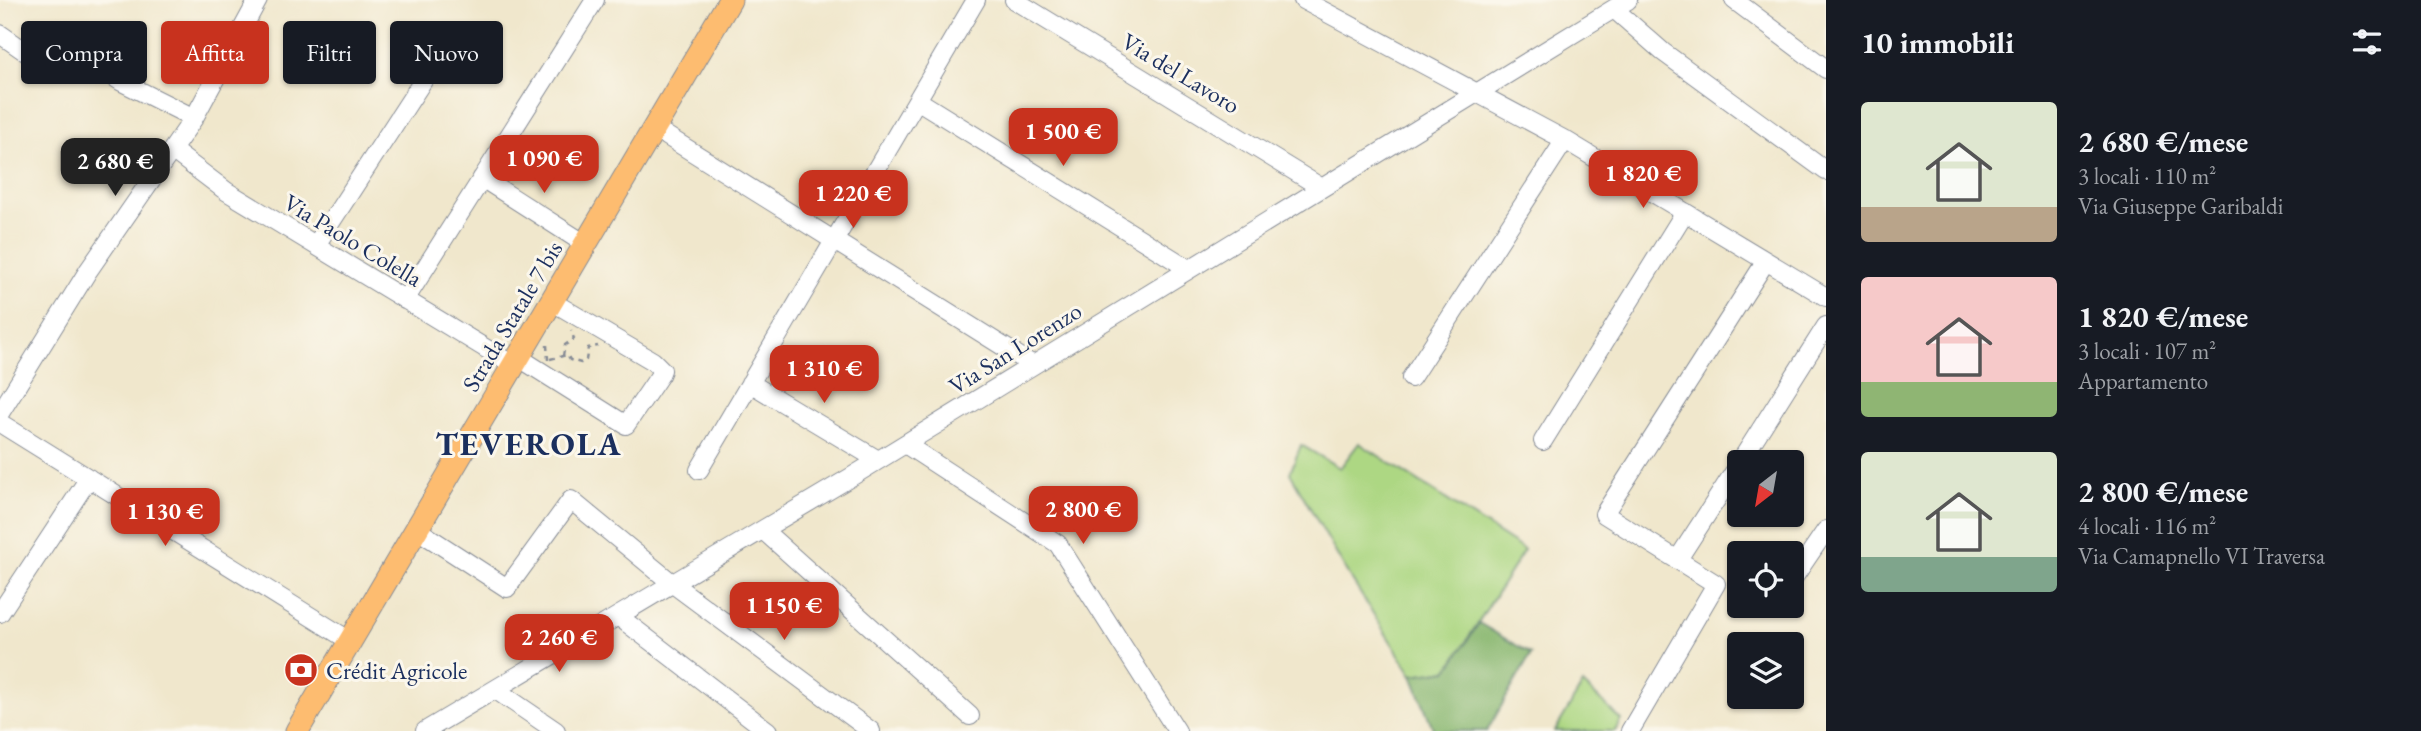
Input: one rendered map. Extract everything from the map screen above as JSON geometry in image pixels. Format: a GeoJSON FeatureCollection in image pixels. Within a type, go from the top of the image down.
{"type":"FeatureCollection","features":[{"type":"Feature","properties":{"kind":"main road","name":"Strada Statale 7 bis"},"geometry":{"type":"LineString","coordinates":[[297,731],[730,0]]}},
{"type":"Feature","properties":{"kind":"street"},"geometry":{"type":"LineString","coordinates":[[0,413],[88,271],[194,118],[258,0]]}},
{"type":"Feature","properties":{"kind":"street"},"geometry":{"type":"LineString","coordinates":[[405,300],[595,0]]}},
{"type":"Feature","properties":{"kind":"street"},"geometry":{"type":"LineString","coordinates":[[699,470],[976,0]]}},
{"type":"Feature","properties":{"kind":"street","name":"Via del Lavoro"},"geometry":{"type":"LineString","coordinates":[[1014,0],[1322,188]]}},
{"type":"Feature","properties":{"kind":"street"},"geometry":{"type":"LineString","coordinates":[[1303,0],[1565,140],[1826,297]]}},
{"type":"Feature","properties":{"kind":"street"},"geometry":{"type":"LineString","coordinates":[[1734,0],[1826,69]]}},
{"type":"Feature","properties":{"kind":"street"},"geometry":{"type":"LineString","coordinates":[[1621,4],[1662,52],[1826,171]]}},
{"type":"Feature","properties":{"kind":"street","name":"Via San Lorenzo"},"geometry":{"type":"LineString","coordinates":[[425,731],[905,444],[1621,4]]}},
{"type":"Feature","properties":{"kind":"street"},"geometry":{"type":"LineString","coordinates":[[0,34],[46,65],[71,49],[120,80],[194,118]]}},
{"type":"Feature","properties":{"kind":"street"},"geometry":{"type":"LineString","coordinates":[[316,245],[421,84]]}},
{"type":"Feature","properties":{"kind":"street"},"geometry":{"type":"LineString","coordinates":[[917,100],[1189,269]]}},
{"type":"Feature","properties":{"kind":"street"},"geometry":{"type":"LineString","coordinates":[[654,128],[1033,365]]}},
{"type":"Feature","properties":{"kind":"street"},"geometry":{"type":"LineString","coordinates":[[1411,378],[1565,140]]}},
{"type":"Feature","properties":{"kind":"street","name":"Via Paolo Colella"},"geometry":{"type":"LineString","coordinates":[[172,150],[226,191],[405,300],[626,425],[662,370],[551,301]]}},
{"type":"Feature","properties":{"kind":"street"},"geometry":{"type":"LineString","coordinates":[[482,178],[585,244]]}},
{"type":"Feature","properties":{"kind":"street"},"geometry":{"type":"LineString","coordinates":[[1543,441],[1685,212]]}},
{"type":"Feature","properties":{"kind":"street"},"geometry":{"type":"LineString","coordinates":[[1630,731],[1716,584],[1604,514],[1766,261]]}},
{"type":"Feature","properties":{"kind":"street"},"geometry":{"type":"LineString","coordinates":[[1748,450],[1826,326]]}},
{"type":"Feature","properties":{"kind":"street"},"geometry":{"type":"LineString","coordinates":[[750,383],[878,460]]}},
{"type":"Feature","properties":{"kind":"street"},"geometry":{"type":"LineString","coordinates":[[0,423],[350,641]]}},
{"type":"Feature","properties":{"kind":"street"},"geometry":{"type":"LineString","coordinates":[[905,444],[1058,544],[1177,731]]}},
{"type":"Feature","properties":{"kind":"street"},"geometry":{"type":"LineString","coordinates":[[0,613],[89,478]]}},
{"type":"Feature","properties":{"kind":"street"},"geometry":{"type":"LineString","coordinates":[[1678,559],[1727,482]]}},
{"type":"Feature","properties":{"kind":"street"},"geometry":{"type":"LineString","coordinates":[[416,529],[507,588],[571,500],[673,584],[871,731]]}},
{"type":"Feature","properties":{"kind":"street"},"geometry":{"type":"LineString","coordinates":[[763,530],[970,716]]}},
{"type":"Feature","properties":{"kind":"street"},"geometry":{"type":"LineString","coordinates":[[1804,562],[1826,530]]}},
{"type":"Feature","properties":{"kind":"street"},"geometry":{"type":"LineString","coordinates":[[618,617],[768,731]]}},
{"type":"Feature","properties":{"kind":"street"},"geometry":{"type":"LineString","coordinates":[[496,690],[556,731]]}},
{"type":"Feature","properties":{"kind":"path"},"geometry":{"type":"LineString","coordinates":[[563,356],[565,345],[574,339],[569,322]]}},
{"type":"Feature","properties":{"kind":"path"},"geometry":{"type":"LineString","coordinates":[[551,338],[547,345],[552,369]]}},
{"type":"Feature","properties":{"kind":"path"},"geometry":{"type":"LineString","coordinates":[[548,360],[563,356],[581,363],[586,360],[588,348],[607,345]]}},
{"type":"Feature","properties":{"kind":"green space"},"geometry":{"type":"Polygon","coordinates":[[[1359,443],[1524,550],[1448,670],[1412,675],[1348,574],[1290,473],[1301,445],[1340,468],[1359,443]]]}},
{"type":"Feature","properties":{"kind":"green space"},"geometry":{"type":"Polygon","coordinates":[[[1479,623],[1531,654],[1487,731],[1434,731],[1412,675],[1448,670],[1479,623]]]}},
{"type":"Feature","properties":{"kind":"green space"},"geometry":{"type":"Polygon","coordinates":[[[1583,684],[1621,720],[1615,731],[1555,731],[1583,684]]]}},
{"type":"Feature","properties":{"kind":"place","name":"Crédit Agricole"},"geometry":{"type":"Point","coordinates":[301,670]}},
{"type":"Feature","properties":{"kind":"district","name":"TEVEROLA"},"geometry":{"type":"Point","coordinates":[529,444]}}]}
